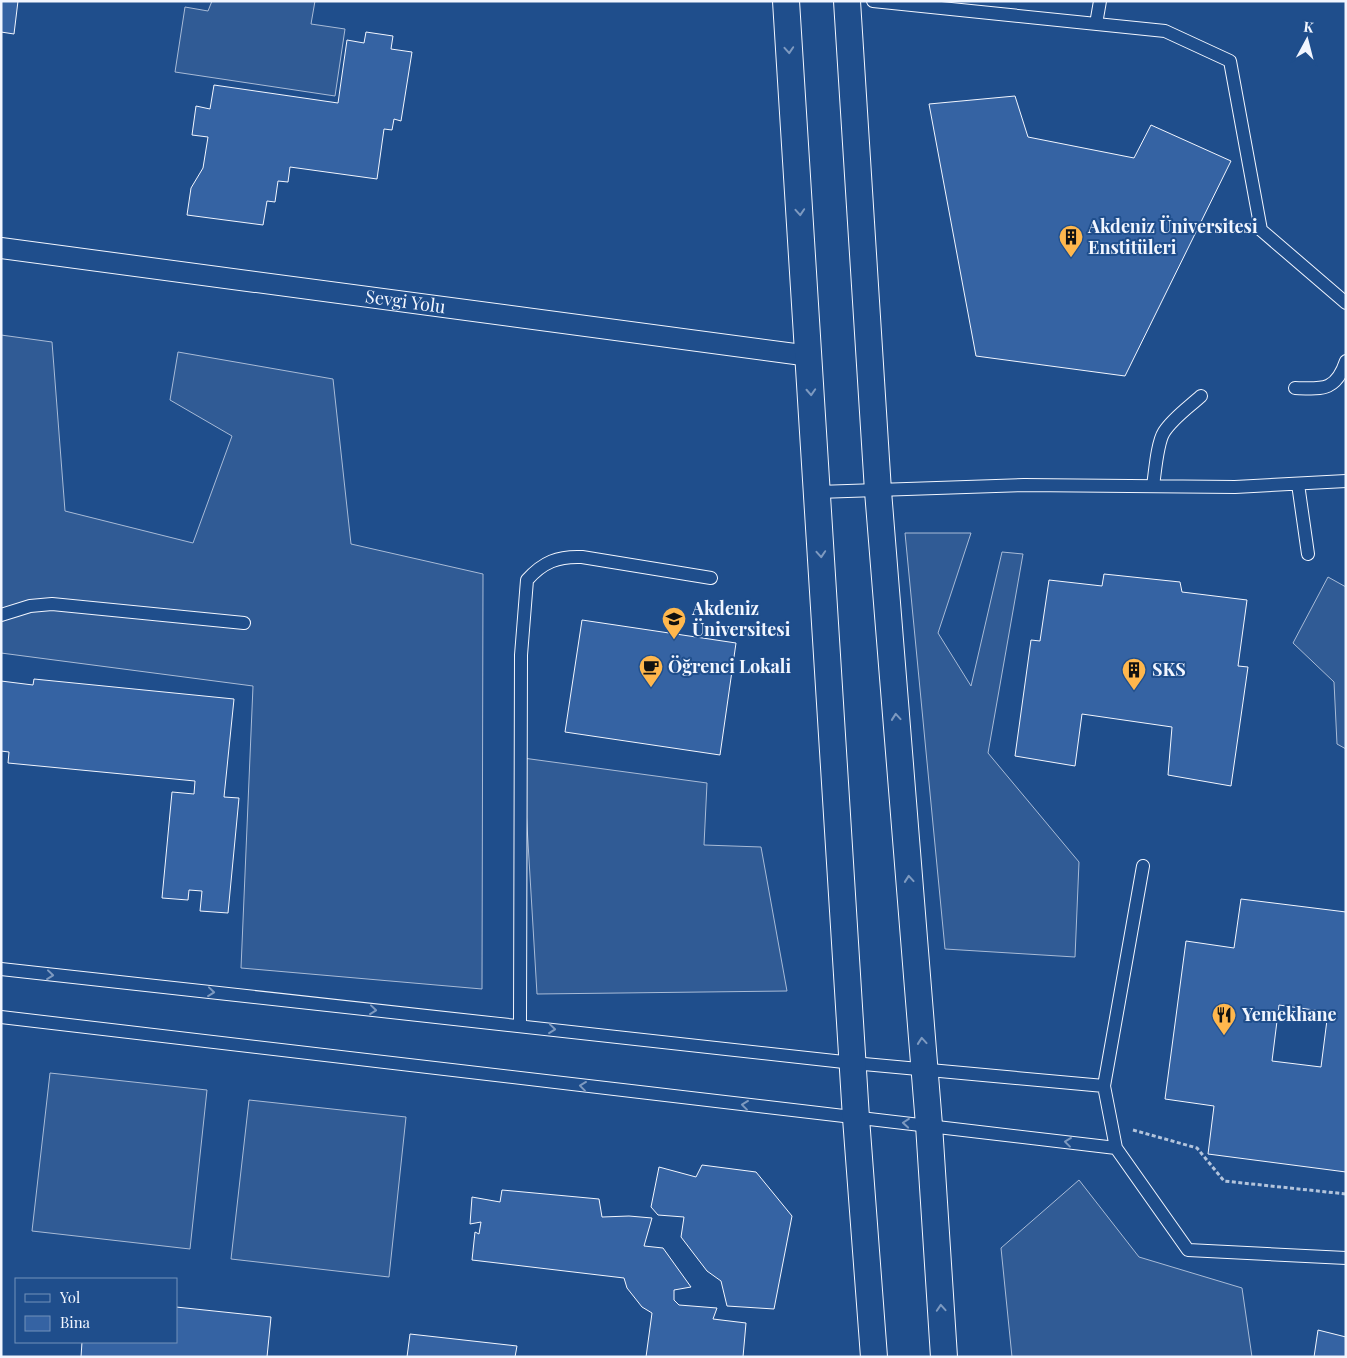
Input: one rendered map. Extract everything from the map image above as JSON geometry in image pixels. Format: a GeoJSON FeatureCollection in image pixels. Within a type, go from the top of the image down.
{"type":"FeatureCollection","features":[{"type":"Feature","properties":{"kind":"street"},"geometry":{"type":"LineString","coordinates":[[786,1],[810,356],[856,1118],[874,1357]]}},
{"type":"Feature","properties":{"kind":"street"},"geometry":{"type":"LineString","coordinates":[[847,1],[878,491],[925,1069],[944,1357]]}},
{"type":"Feature","properties":{"kind":"street","name":"Sevgi Yolu"},"geometry":{"type":"LineString","coordinates":[[1,248],[810,356]]}},
{"type":"Feature","properties":{"kind":"lane"},"geometry":{"type":"LineString","coordinates":[[873,1],[1166,31],[1230,61],[1261,230],[1346,303]]}},
{"type":"Feature","properties":{"kind":"lane"},"geometry":{"type":"LineString","coordinates":[[1096,24],[1100,1]]}},
{"type":"Feature","properties":{"kind":"lane"},"geometry":{"type":"LineString","coordinates":[[1295,388],[1319,389],[1335,382],[1342,374],[1346,361]]}},
{"type":"Feature","properties":{"kind":"lane"},"geometry":{"type":"LineString","coordinates":[[1153,486],[1163,433],[1201,396]]}},
{"type":"Feature","properties":{"kind":"lane"},"geometry":{"type":"LineString","coordinates":[[818,492],[1024,485],[1236,487],[1346,481]]}},
{"type":"Feature","properties":{"kind":"lane"},"geometry":{"type":"LineString","coordinates":[[1298,484],[1308,554]]}},
{"type":"Feature","properties":{"kind":"lane"},"geometry":{"type":"LineString","coordinates":[[520,1026],[522,655],[527,580],[535,570],[545,563],[569,556],[711,578]]}},
{"type":"Feature","properties":{"kind":"lane"},"geometry":{"type":"LineString","coordinates":[[1,615],[30,606],[52,604],[244,623]]}},
{"type":"Feature","properties":{"kind":"lane"},"geometry":{"type":"LineString","coordinates":[[1143,866],[1104,1086],[1116,1148],[1188,1250],[1346,1258]]}},
{"type":"Feature","properties":{"kind":"lane"},"geometry":{"type":"LineString","coordinates":[[1,969],[853,1062],[1104,1086]]}},
{"type":"Feature","properties":{"kind":"lane"},"geometry":{"type":"LineString","coordinates":[[1,1017],[1116,1148]]}},
{"type":"Feature","properties":{"kind":"path"},"geometry":{"type":"LineString","coordinates":[[1111,1124],[1197,1148],[1224,1181],[1346,1194]]}},
{"type":"Feature","properties":{"kind":"shaded area"},"geometry":{"type":"Polygon","coordinates":[[[212,1],[315,1],[311,24],[345,29],[335,96],[175,72],[185,7],[208,11],[212,1]]]}},
{"type":"Feature","properties":{"kind":"shaded area"},"geometry":{"type":"Polygon","coordinates":[[[1,335],[52,342],[65,511],[193,543],[232,436],[170,400],[178,352],[333,379],[351,544],[483,574],[482,989],[241,968],[253,686],[1,653],[1,335]]]}},
{"type":"Feature","properties":{"kind":"shaded area"},"geometry":{"type":"Polygon","coordinates":[[[905,533],[971,533],[938,633],[971,686],[1002,552],[1023,554],[988,753],[1079,862],[1075,957],[945,949],[905,533]]]}},
{"type":"Feature","properties":{"kind":"shaded area"},"geometry":{"type":"Polygon","coordinates":[[[1328,577],[1346,587],[1346,749],[1337,744],[1334,682],[1293,643],[1328,577]]]}},
{"type":"Feature","properties":{"kind":"shaded area"},"geometry":{"type":"Polygon","coordinates":[[[523,758],[707,783],[704,845],[761,847],[787,991],[537,994],[523,758]]]}},
{"type":"Feature","properties":{"kind":"shaded area"},"geometry":{"type":"Polygon","coordinates":[[[50,1073],[207,1090],[190,1249],[32,1231],[50,1073]]]}},
{"type":"Feature","properties":{"kind":"shaded area"},"geometry":{"type":"Polygon","coordinates":[[[249,1100],[406,1117],[389,1277],[231,1259],[249,1100]]]}},
{"type":"Feature","properties":{"kind":"shaded area"},"geometry":{"type":"Polygon","coordinates":[[[1079,1180],[1139,1257],[1242,1288],[1252,1357],[1012,1357],[1001,1248],[1079,1180]]]}},
{"type":"Feature","properties":{"kind":"building"},"geometry":{"type":"Polygon","coordinates":[[[1,1],[18,1],[14,34],[1,32],[1,1]]]}},
{"type":"Feature","properties":{"kind":"building"},"geometry":{"type":"Polygon","coordinates":[[[366,32],[393,36],[391,49],[412,52],[401,121],[394,119],[392,130],[384,129],[377,179],[290,167],[288,182],[278,181],[275,202],[267,201],[263,225],[187,215],[191,188],[203,168],[208,137],[192,135],[196,106],[210,109],[214,85],[338,103],[347,40],[364,43],[366,32]]]}},
{"type":"Feature","properties":{"kind":"building","name":"Akdeniz Üniversitesi Enstitüleri"},"geometry":{"type":"Polygon","coordinates":[[[1015,96],[1028,137],[1134,158],[1151,125],[1231,161],[1125,376],[976,356],[929,104],[1015,96]]]}},
{"type":"Feature","properties":{"kind":"building","name":"SKS"},"geometry":{"type":"Polygon","coordinates":[[[1104,574],[1180,582],[1182,592],[1247,600],[1238,666],[1248,667],[1231,786],[1168,775],[1172,727],[1082,714],[1075,766],[1015,756],[1031,640],[1040,641],[1049,580],[1102,586],[1104,574]]]}},
{"type":"Feature","properties":{"kind":"building","name":"Öğrenci Lokali"},"geometry":{"type":"Polygon","coordinates":[[[582,620],[736,643],[720,755],[565,732],[582,620]]]}},
{"type":"Feature","properties":{"kind":"building"},"geometry":{"type":"Polygon","coordinates":[[[34,679],[234,699],[224,797],[239,798],[228,913],[200,911],[202,891],[189,890],[188,900],[162,898],[172,792],[194,794],[195,781],[8,763],[9,752],[1,751],[1,681],[33,685],[34,679]]]}},
{"type":"Feature","properties":{"kind":"building","name":"Yemekhane"},"geometry":{"type":"Polygon","coordinates":[[[1241,899],[1346,912],[1346,1172],[1208,1154],[1214,1106],[1165,1099],[1186,941],[1234,948],[1241,899]],[[1279,1005],[1272,1061],[1321,1067],[1328,1012],[1279,1005]]]}},
{"type":"Feature","properties":{"kind":"building"},"geometry":{"type":"Polygon","coordinates":[[[702,1165],[756,1172],[792,1216],[774,1309],[727,1306],[721,1281],[707,1271],[681,1237],[684,1217],[658,1215],[651,1207],[659,1167],[696,1177],[702,1165]]]}},
{"type":"Feature","properties":{"kind":"building"},"geometry":{"type":"Polygon","coordinates":[[[502,1190],[599,1199],[602,1217],[629,1216],[652,1218],[644,1246],[663,1248],[691,1287],[674,1290],[674,1300],[679,1305],[717,1308],[713,1319],[746,1323],[743,1357],[646,1357],[652,1313],[642,1307],[627,1288],[624,1278],[472,1260],[475,1232],[479,1234],[481,1222],[470,1224],[472,1197],[500,1202],[502,1190]]]}},
{"type":"Feature","properties":{"kind":"building"},"geometry":{"type":"Polygon","coordinates":[[[178,1307],[271,1317],[267,1357],[81,1357],[82,1343],[178,1343],[178,1307]]]}},
{"type":"Feature","properties":{"kind":"building"},"geometry":{"type":"Polygon","coordinates":[[[1318,1330],[1346,1337],[1346,1357],[1314,1357],[1318,1330]]]}},
{"type":"Feature","properties":{"kind":"building"},"geometry":{"type":"Polygon","coordinates":[[[410,1334],[517,1346],[515,1357],[407,1357],[410,1334]]]}},
{"type":"Feature","properties":{"kind":"place","name":"Akdeniz Üniversitesi Enstitüleri"},"geometry":{"type":"Point","coordinates":[1071,258]}},
{"type":"Feature","properties":{"kind":"place","name":"Akdeniz Üniversitesi"},"geometry":{"type":"Point","coordinates":[674,640]}},
{"type":"Feature","properties":{"kind":"place","name":"Öğrenci Lokali"},"geometry":{"type":"Point","coordinates":[651,688]}},
{"type":"Feature","properties":{"kind":"place","name":"SKS"},"geometry":{"type":"Point","coordinates":[1134,691]}},
{"type":"Feature","properties":{"kind":"place","name":"Yemekhane"},"geometry":{"type":"Point","coordinates":[1224,1036]}}]}
